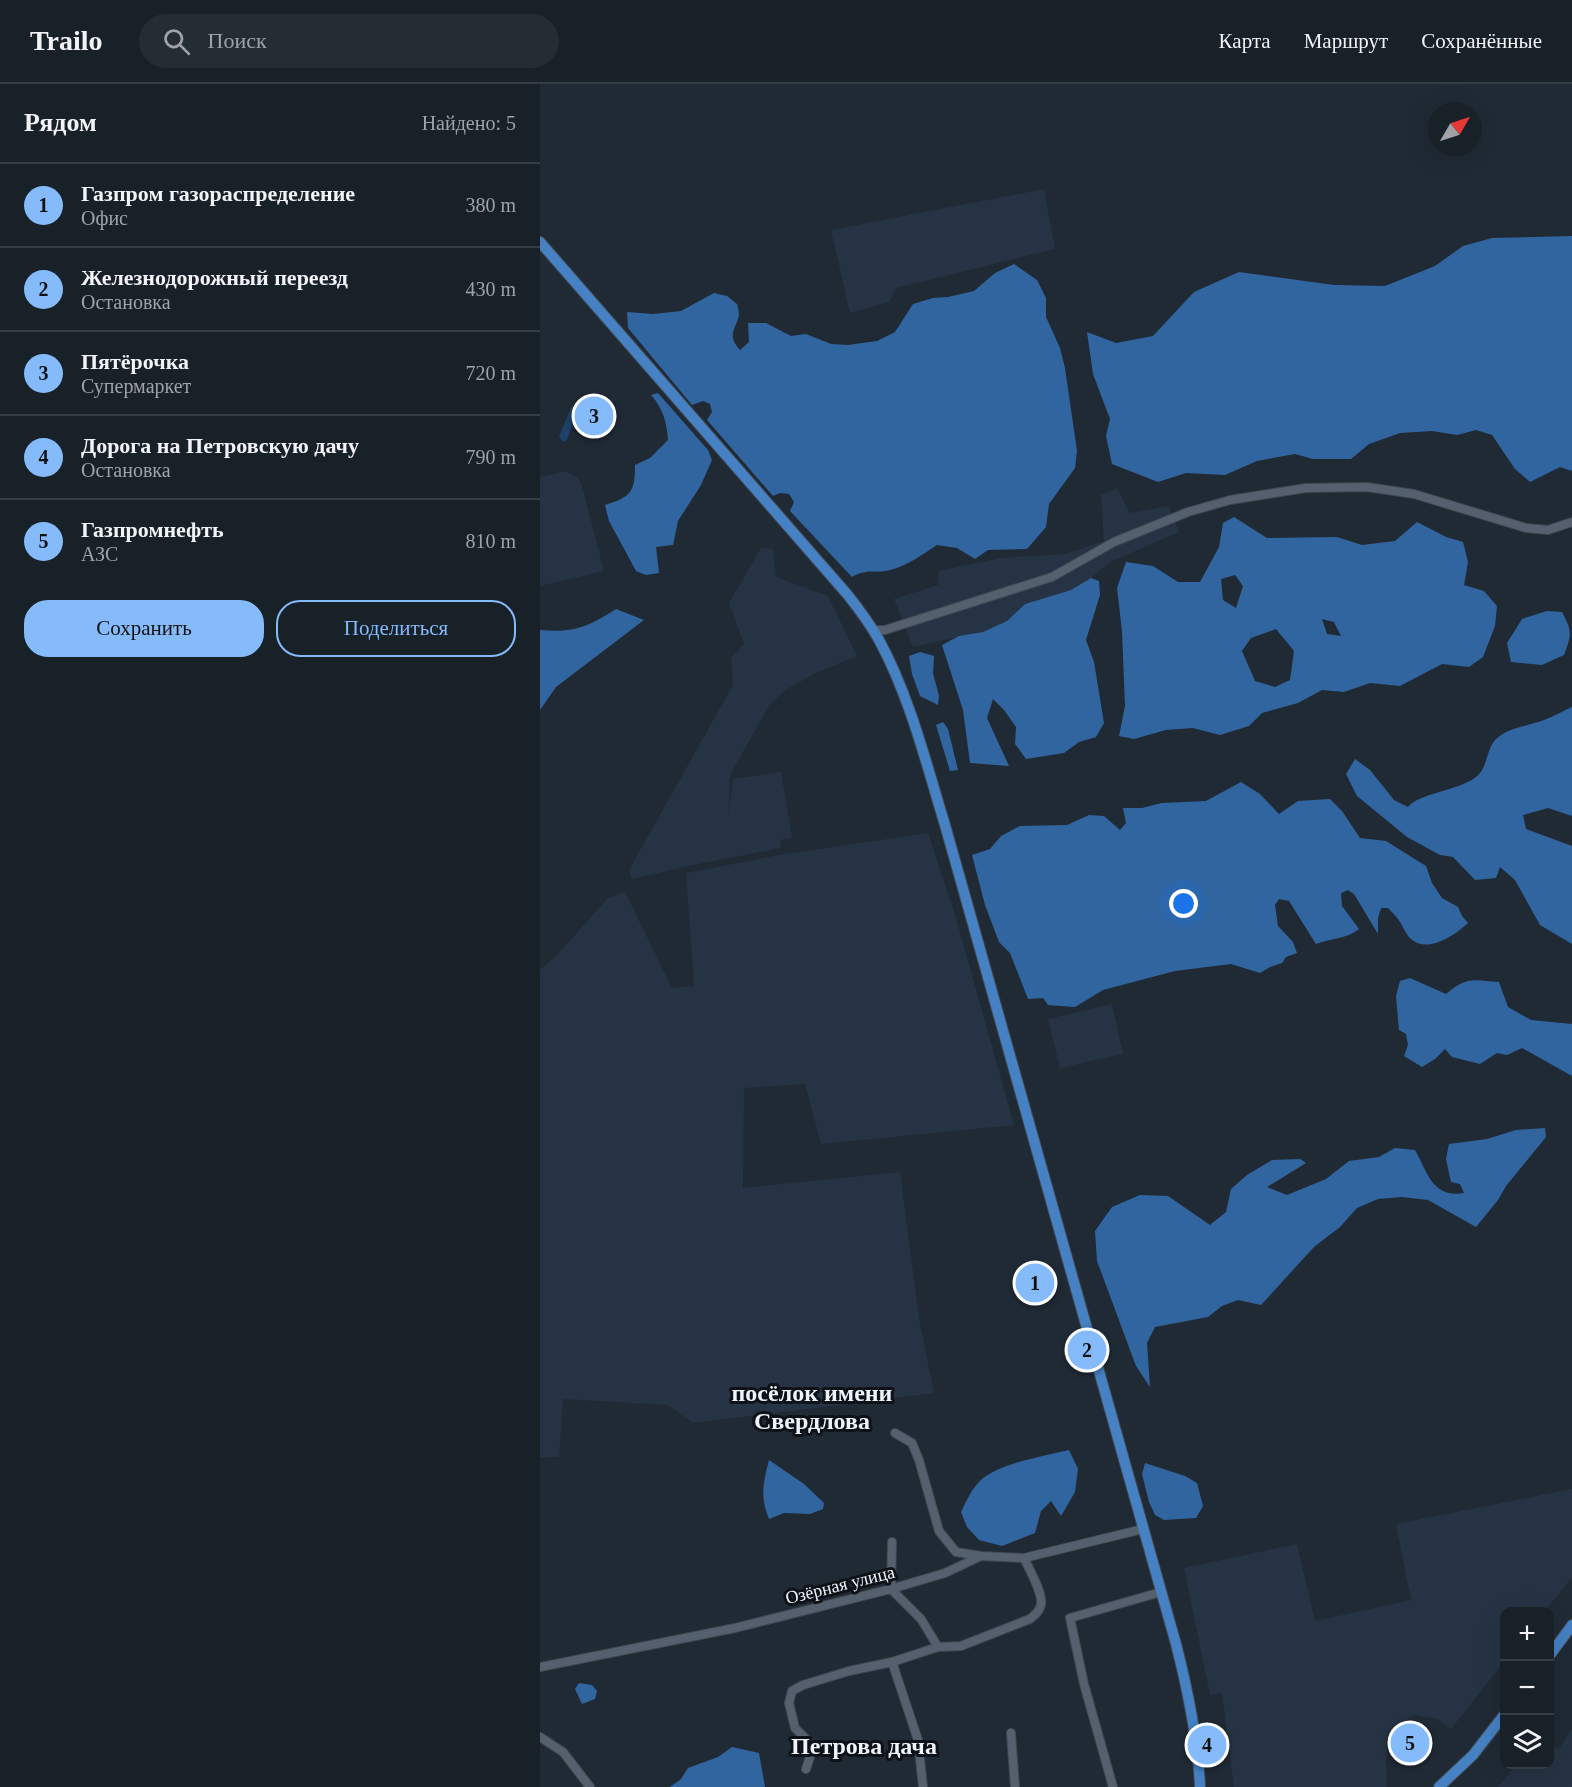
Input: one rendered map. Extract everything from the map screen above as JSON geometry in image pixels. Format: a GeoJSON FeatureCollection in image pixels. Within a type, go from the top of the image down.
{"type":"FeatureCollection","features":[{"type":"Feature","properties":{"kind":"main road"},"geometry":{"type":"LineString","coordinates":[[540,242],[847,594],[873,630],[896,676],[945,825],[1161,1592],[1190,1701],[1200,1787]]}},
{"type":"Feature","properties":{"kind":"main road"},"geometry":{"type":"LineString","coordinates":[[1554,1650],[1572,1625]]}},
{"type":"Feature","properties":{"kind":"main road"},"geometry":{"type":"LineString","coordinates":[[1439,1787],[1473,1755],[1500,1720]]}},
{"type":"Feature","properties":{"kind":"street"},"geometry":{"type":"LineString","coordinates":[[873,630],[885,630],[1052,577],[1114,542],[1188,512],[1230,500],[1306,488],[1367,487],[1414,494],[1526,528],[1548,530],[1572,522]]}},
{"type":"Feature","properties":{"kind":"street"},"geometry":{"type":"LineString","coordinates":[[895,1433],[912,1443],[939,1531],[956,1552],[981,1556]]}},
{"type":"Feature","properties":{"kind":"street","name":"Озёрная улица"},"geometry":{"type":"LineString","coordinates":[[540,1667],[735,1628],[891,1589],[945,1573],[981,1556],[1024,1558],[1143,1529]]}},
{"type":"Feature","properties":{"kind":"street"},"geometry":{"type":"LineString","coordinates":[[892,1542],[891,1589],[921,1619],[938,1647]]}},
{"type":"Feature","properties":{"kind":"street"},"geometry":{"type":"LineString","coordinates":[[806,1768],[810,1757],[808,1741],[795,1728],[789,1703],[792,1691],[803,1685],[849,1671],[892,1662],[938,1647],[961,1646],[1030,1619],[1041,1605],[1041,1597],[1024,1558]]}},
{"type":"Feature","properties":{"kind":"street"},"geometry":{"type":"LineString","coordinates":[[1113,1787],[1084,1684],[1070,1618],[1161,1592]]}},
{"type":"Feature","properties":{"kind":"street"},"geometry":{"type":"LineString","coordinates":[[892,1662],[918,1740],[923,1787]]}},
{"type":"Feature","properties":{"kind":"street"},"geometry":{"type":"LineString","coordinates":[[1011,1733],[1015,1787]]}},
{"type":"Feature","properties":{"kind":"street"},"geometry":{"type":"LineString","coordinates":[[540,1737],[564,1752],[590,1787]]}},
{"type":"Feature","properties":{"kind":"shaded area"},"geometry":{"type":"Polygon","coordinates":[[[1044,189],[1055,249],[896,288],[889,302],[850,313],[831,230],[1044,189]]]}},
{"type":"Feature","properties":{"kind":"shaded area"},"geometry":{"type":"Polygon","coordinates":[[[1572,236],[1572,471],[1560,467],[1530,482],[1515,469],[1492,435],[1476,430],[1457,435],[1432,431],[1400,433],[1369,444],[1351,459],[1313,459],[1295,454],[1257,461],[1225,475],[1186,473],[1158,482],[1112,464],[1106,436],[1110,419],[1093,374],[1087,332],[1116,343],[1153,336],[1194,292],[1239,272],[1334,285],[1385,286],[1435,266],[1463,246],[1492,238],[1572,236]]]}},
{"type":"Feature","properties":{"kind":"shaded area"},"geometry":{"type":"Polygon","coordinates":[[[1014,264],[1037,280],[1046,298],[1046,317],[1060,348],[1065,368],[1077,451],[1075,468],[1049,504],[1046,527],[1027,549],[988,550],[975,559],[957,548],[937,545],[903,566],[862,573],[852,577],[790,511],[794,502],[789,494],[780,493],[773,496],[707,420],[712,412],[710,404],[703,401],[692,405],[628,328],[627,312],[653,314],[681,311],[714,293],[727,296],[737,304],[739,315],[733,336],[740,350],[749,342],[748,323],[766,323],[791,336],[806,334],[831,344],[848,345],[877,341],[895,332],[913,304],[974,291],[995,273],[1014,264]]]}},
{"type":"Feature","properties":{"kind":"shaded area"},"geometry":{"type":"Polygon","coordinates":[[[658,393],[708,450],[712,460],[701,485],[678,521],[673,545],[656,547],[659,573],[646,575],[636,571],[609,521],[605,505],[621,499],[630,492],[634,482],[635,465],[650,458],[668,440],[664,416],[651,395],[658,393]]]}},
{"type":"Feature","properties":{"kind":"shaded area"},"geometry":{"type":"Polygon","coordinates":[[[571,407],[578,409],[567,440],[563,442],[559,437],[571,407]]]}},
{"type":"Feature","properties":{"kind":"shaded area"},"geometry":{"type":"Polygon","coordinates":[[[566,471],[578,478],[582,486],[604,571],[540,586],[540,477],[566,471]]]}},
{"type":"Feature","properties":{"kind":"shaded area"},"geometry":{"type":"Polygon","coordinates":[[[1117,488],[1130,513],[1169,506],[1179,532],[1110,562],[1091,578],[1071,590],[1025,604],[1007,621],[983,632],[913,647],[894,599],[938,585],[939,571],[1001,558],[1065,554],[1104,541],[1101,495],[1117,488]]]}},
{"type":"Feature","properties":{"kind":"shaded area"},"geometry":{"type":"Polygon","coordinates":[[[1234,517],[1267,538],[1337,537],[1362,545],[1395,541],[1417,522],[1446,537],[1463,542],[1468,562],[1464,585],[1484,591],[1497,606],[1495,626],[1483,657],[1469,667],[1442,664],[1400,686],[1370,683],[1344,692],[1322,690],[1298,703],[1262,713],[1249,726],[1220,735],[1193,728],[1166,730],[1134,739],[1119,736],[1125,706],[1122,631],[1117,588],[1126,562],[1153,566],[1178,582],[1200,582],[1219,547],[1223,523],[1234,517]],[[1235,575],[1221,579],[1223,600],[1236,608],[1243,586],[1235,575]],[[1322,619],[1327,634],[1341,636],[1334,622],[1322,619]],[[1276,629],[1251,638],[1242,651],[1255,681],[1275,687],[1290,680],[1294,651],[1276,629]]]}},
{"type":"Feature","properties":{"kind":"shaded area"},"geometry":{"type":"Polygon","coordinates":[[[761,548],[773,549],[776,577],[828,596],[857,656],[816,673],[787,689],[770,704],[730,775],[728,818],[733,779],[781,772],[792,838],[780,840],[781,848],[632,879],[629,870],[733,685],[731,658],[744,644],[729,603],[761,548]]]}},
{"type":"Feature","properties":{"kind":"shaded area"},"geometry":{"type":"Polygon","coordinates":[[[1091,578],[1099,581],[1100,595],[1086,640],[1094,662],[1104,723],[1096,737],[1079,742],[1064,753],[1026,759],[1015,744],[1016,727],[993,699],[987,718],[1009,766],[970,763],[963,710],[942,645],[959,636],[983,632],[1007,621],[1025,604],[1071,590],[1091,578]]]}},
{"type":"Feature","properties":{"kind":"shaded area"},"geometry":{"type":"Polygon","coordinates":[[[616,609],[644,620],[556,687],[540,710],[540,630],[562,631],[580,627],[616,609]]]}},
{"type":"Feature","properties":{"kind":"shaded area"},"geometry":{"type":"Polygon","coordinates":[[[1547,611],[1562,612],[1568,624],[1570,637],[1564,655],[1542,665],[1511,662],[1507,643],[1522,619],[1547,611]]]}},
{"type":"Feature","properties":{"kind":"shaded area"},"geometry":{"type":"Polygon","coordinates":[[[920,652],[934,656],[933,673],[939,696],[938,705],[920,696],[912,674],[909,656],[920,652]]]}},
{"type":"Feature","properties":{"kind":"shaded area"},"geometry":{"type":"Polygon","coordinates":[[[1572,707],[1572,816],[1548,808],[1523,815],[1526,829],[1572,846],[1572,944],[1540,925],[1515,880],[1500,867],[1496,878],[1475,880],[1453,857],[1440,855],[1407,837],[1357,796],[1346,774],[1355,759],[1370,770],[1394,800],[1408,807],[1421,798],[1459,786],[1476,777],[1483,769],[1492,744],[1505,733],[1572,707]]]}},
{"type":"Feature","properties":{"kind":"shaded area"},"geometry":{"type":"Polygon","coordinates":[[[943,722],[948,729],[958,770],[950,771],[936,725],[943,722]]]}},
{"type":"Feature","properties":{"kind":"shaded area"},"geometry":{"type":"Polygon","coordinates":[[[1241,782],[1260,794],[1279,814],[1298,801],[1330,799],[1342,811],[1360,838],[1386,841],[1426,866],[1432,883],[1442,898],[1458,907],[1468,923],[1449,937],[1425,945],[1407,935],[1400,921],[1388,908],[1381,908],[1378,918],[1378,934],[1354,894],[1348,890],[1341,893],[1342,906],[1359,929],[1344,937],[1316,944],[1289,901],[1279,899],[1275,905],[1278,926],[1293,942],[1297,953],[1260,973],[1231,964],[1175,971],[1103,990],[1075,1007],[1048,1005],[1043,998],[1028,999],[1010,953],[999,942],[985,905],[972,855],[990,849],[1001,836],[1020,826],[1067,825],[1089,815],[1104,816],[1120,830],[1126,823],[1123,808],[1206,801],[1241,782]]]}},
{"type":"Feature","properties":{"kind":"shaded area"},"geometry":{"type":"Polygon","coordinates":[[[928,833],[956,918],[1014,1125],[821,1144],[805,1084],[744,1088],[743,1188],[900,1172],[919,1318],[934,1393],[693,1423],[668,1405],[563,1399],[559,1457],[540,1457],[540,970],[558,954],[608,898],[625,892],[672,988],[694,986],[686,873],[779,855],[928,833]]]}},
{"type":"Feature","properties":{"kind":"shaded area"},"geometry":{"type":"Polygon","coordinates":[[[1410,978],[1446,994],[1459,984],[1471,980],[1499,982],[1508,1007],[1531,1020],[1572,1024],[1572,1076],[1522,1048],[1507,1055],[1497,1053],[1480,1064],[1452,1057],[1445,1049],[1422,1067],[1404,1056],[1408,1045],[1406,1034],[1399,1030],[1396,996],[1400,981],[1410,978]]]}},
{"type":"Feature","properties":{"kind":"shaded area"},"geometry":{"type":"Polygon","coordinates":[[[1112,1004],[1123,1054],[1060,1068],[1048,1019],[1112,1004]]]}},
{"type":"Feature","properties":{"kind":"shaded area"},"geometry":{"type":"Polygon","coordinates":[[[1545,1128],[1546,1137],[1476,1227],[1428,1200],[1402,1197],[1378,1199],[1357,1208],[1340,1227],[1314,1247],[1261,1305],[1238,1300],[1222,1306],[1208,1317],[1155,1327],[1147,1343],[1150,1387],[1136,1366],[1097,1261],[1095,1231],[1112,1207],[1140,1195],[1168,1196],[1210,1225],[1226,1212],[1231,1189],[1247,1175],[1272,1160],[1300,1159],[1306,1163],[1267,1187],[1287,1195],[1326,1179],[1349,1161],[1379,1157],[1395,1148],[1415,1150],[1432,1182],[1438,1188],[1453,1194],[1464,1193],[1460,1184],[1451,1182],[1446,1159],[1449,1144],[1487,1139],[1516,1130],[1545,1128]]]}},
{"type":"Feature","properties":{"kind":"shaded area"},"geometry":{"type":"Polygon","coordinates":[[[1069,1450],[1078,1469],[1075,1492],[1061,1516],[1051,1501],[1041,1511],[1035,1533],[1002,1546],[979,1540],[967,1527],[961,1512],[973,1490],[986,1476],[1020,1462],[1069,1450]]]}},
{"type":"Feature","properties":{"kind":"shaded area"},"geometry":{"type":"Polygon","coordinates":[[[769,1460],[804,1484],[824,1503],[823,1509],[810,1514],[784,1513],[769,1519],[764,1504],[763,1490],[769,1460]]]}},
{"type":"Feature","properties":{"kind":"shaded area"},"geometry":{"type":"Polygon","coordinates":[[[1145,1463],[1185,1476],[1197,1483],[1203,1506],[1196,1518],[1164,1520],[1155,1515],[1142,1474],[1145,1463]]]}},
{"type":"Feature","properties":{"kind":"shaded area"},"geometry":{"type":"Polygon","coordinates":[[[1572,1489],[1572,1577],[1548,1607],[1500,1607],[1500,1667],[1451,1729],[1438,1719],[1414,1715],[1388,1733],[1387,1787],[1234,1787],[1222,1693],[1210,1695],[1184,1568],[1297,1544],[1315,1621],[1411,1600],[1396,1524],[1572,1489]]]}},
{"type":"Feature","properties":{"kind":"shaded area"},"geometry":{"type":"Polygon","coordinates":[[[579,1683],[592,1685],[597,1691],[595,1699],[582,1704],[575,1689],[579,1683]]]}},
{"type":"Feature","properties":{"kind":"shaded area"},"geometry":{"type":"Polygon","coordinates":[[[1572,1729],[1572,1787],[1498,1787],[1514,1769],[1554,1769],[1554,1746],[1559,1749],[1572,1729]]]}},
{"type":"Feature","properties":{"kind":"shaded area"},"geometry":{"type":"Polygon","coordinates":[[[732,1747],[759,1753],[765,1787],[670,1787],[681,1779],[688,1768],[718,1757],[732,1747]]]}},
{"type":"Feature","properties":{"kind":"place","name":"Пятёрочка"},"geometry":{"type":"Point","coordinates":[594,416]}},
{"type":"Feature","properties":{"kind":"place","name":"Газпром газораспределение"},"geometry":{"type":"Point","coordinates":[1035,1283]}},
{"type":"Feature","properties":{"kind":"place","name":"Железнодорожный переезд"},"geometry":{"type":"Point","coordinates":[1087,1350]}},
{"type":"Feature","properties":{"kind":"place","name":"Газпромнефть"},"geometry":{"type":"Point","coordinates":[1410,1743]}},
{"type":"Feature","properties":{"kind":"place","name":"Дорога на Петровскую дачу"},"geometry":{"type":"Point","coordinates":[1207,1745]}},
{"type":"Feature","properties":{"kind":"district","name":"посёлок имени Свердлова"},"geometry":{"type":"Point","coordinates":[812,1407]}},
{"type":"Feature","properties":{"kind":"district","name":"Петрова дача"},"geometry":{"type":"Point","coordinates":[864,1746]}}]}
